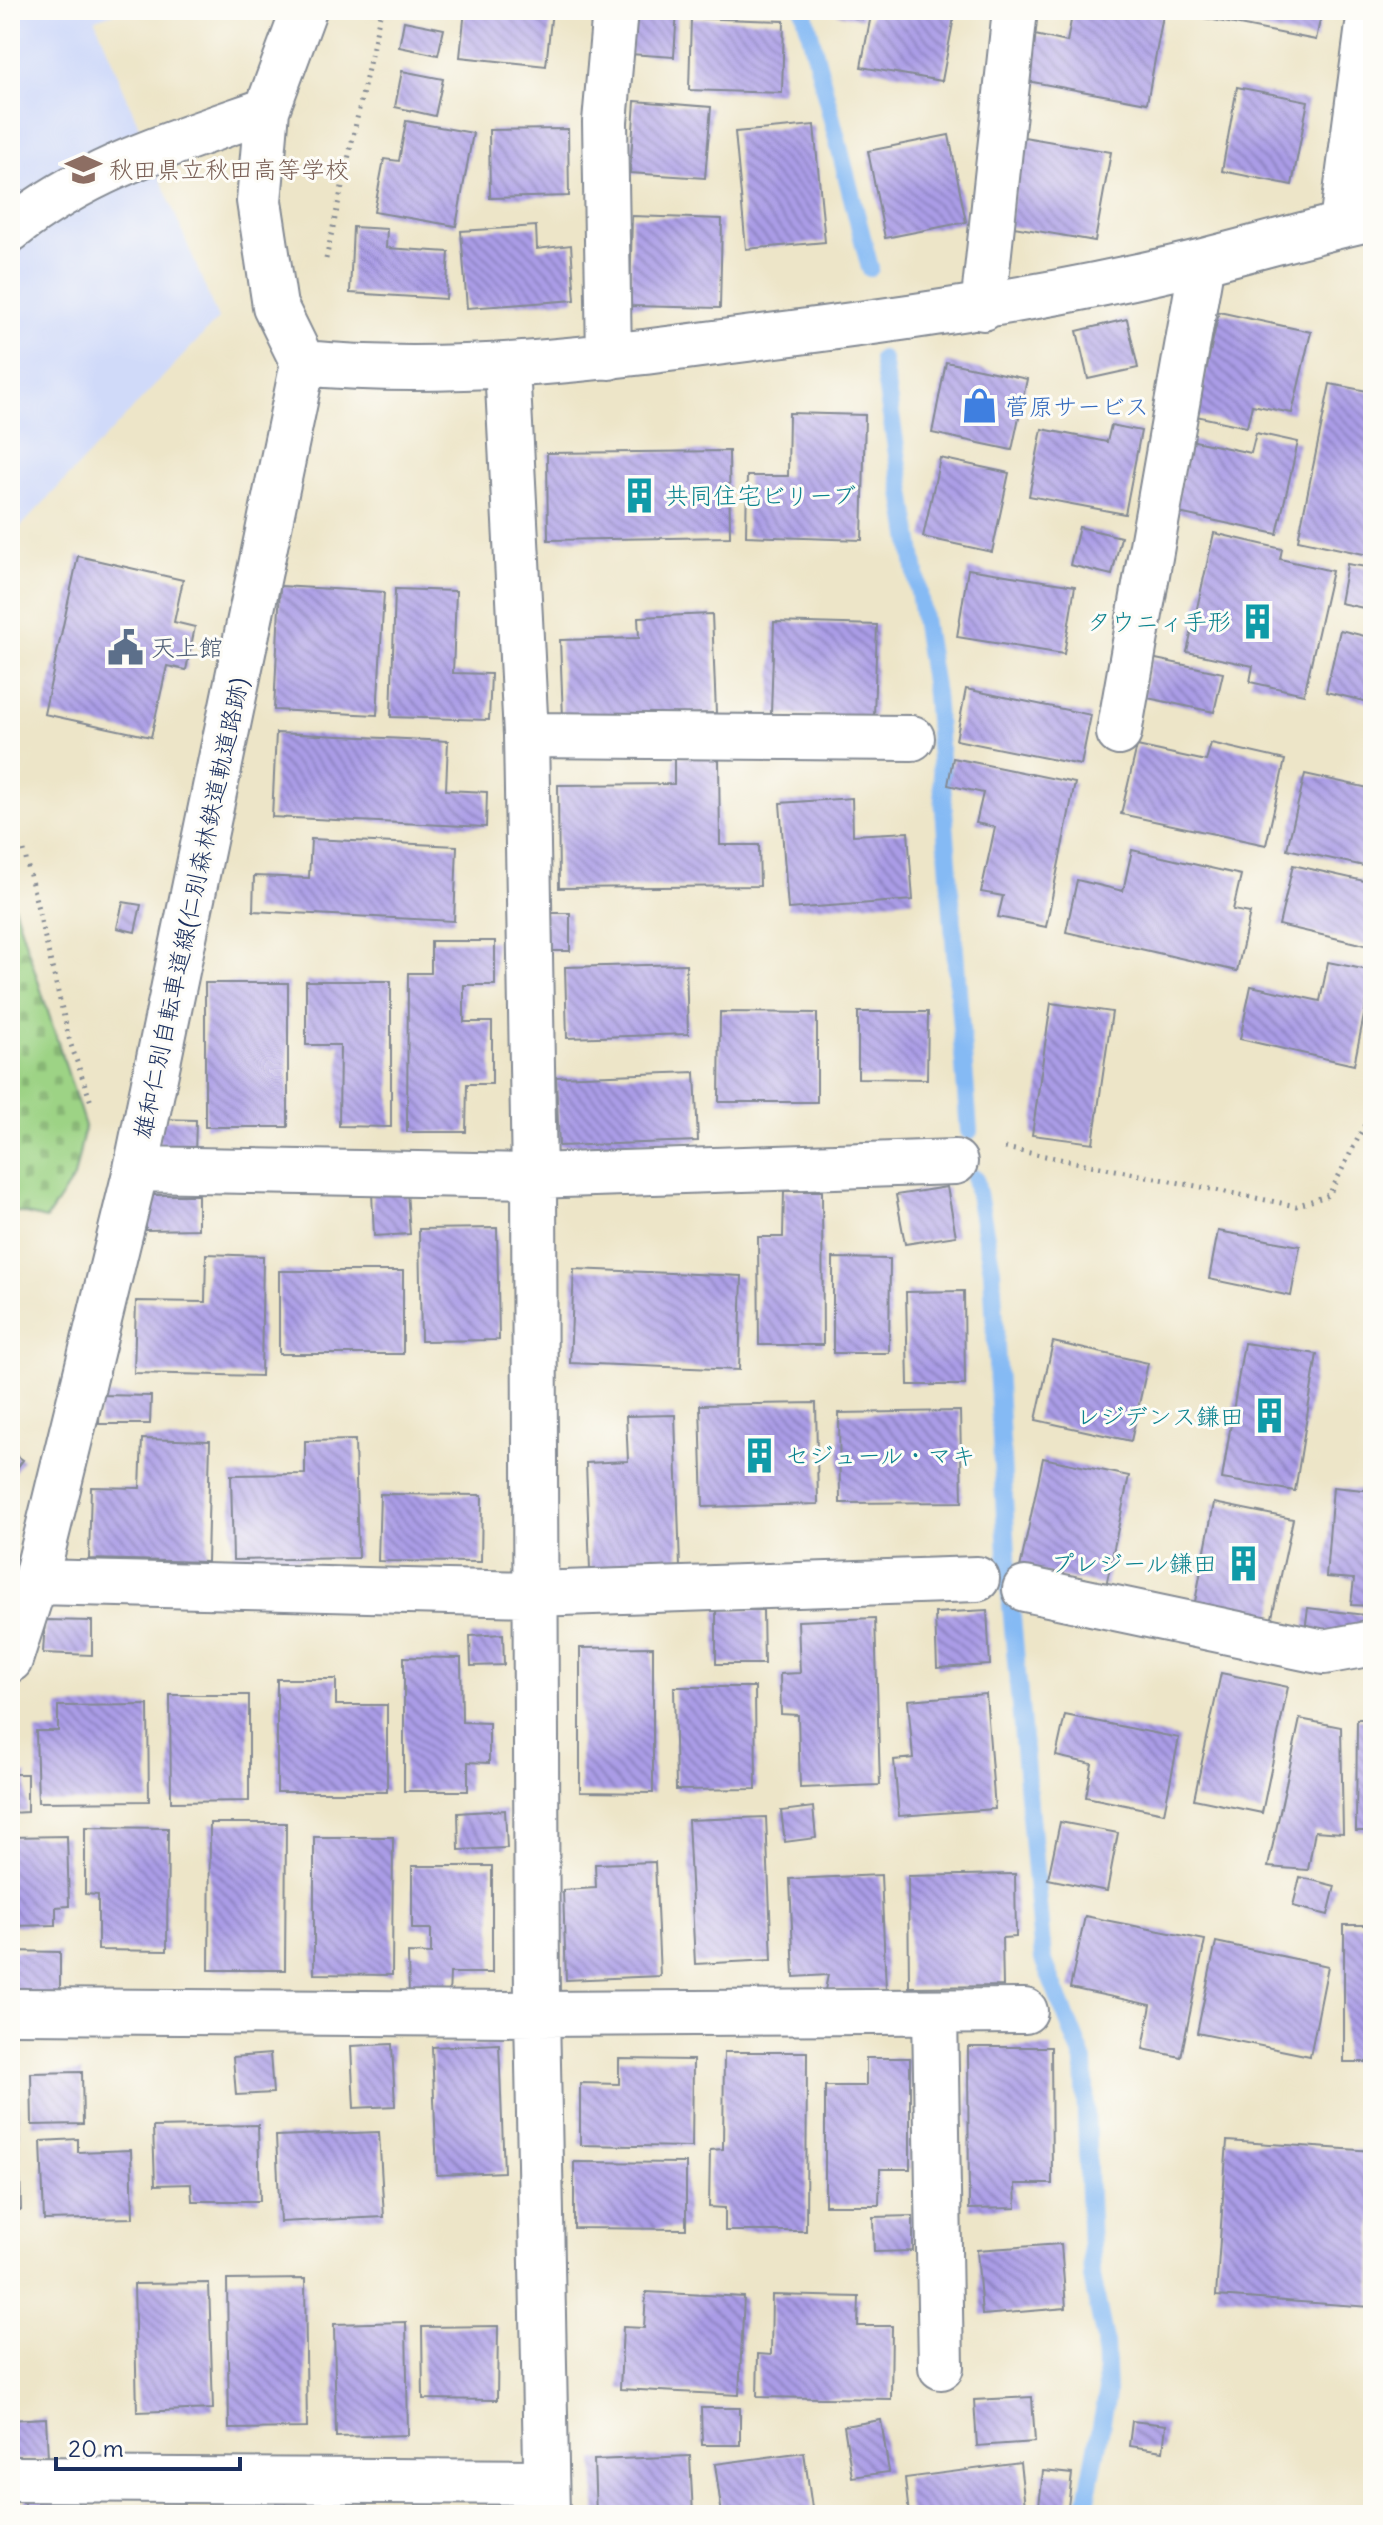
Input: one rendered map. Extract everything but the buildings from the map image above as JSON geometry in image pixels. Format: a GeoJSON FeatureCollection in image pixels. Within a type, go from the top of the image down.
{"type":"FeatureCollection","features":[{"type":"Feature","properties":{"kind":"street"},"geometry":{"type":"LineString","coordinates":[[304,10],[267,110],[259,201],[275,306],[303,363],[376,370],[507,366],[609,357],[983,308],[1202,262],[1357,221],[1370,10]]}},
{"type":"Feature","properties":{"kind":"street"},"geometry":{"type":"LineString","coordinates":[[609,357],[605,122],[615,10]]}},
{"type":"Feature","properties":{"kind":"street"},"geometry":{"type":"LineString","coordinates":[[983,308],[1015,10]]}},
{"type":"Feature","properties":{"kind":"street"},"geometry":{"type":"LineString","coordinates":[[10,230],[46,201],[121,161],[267,110]]}},
{"type":"Feature","properties":{"kind":"street"},"geometry":{"type":"LineString","coordinates":[[1119,733],[1202,262]]}},
{"type":"Feature","properties":{"kind":"street","name":"雄和仁別自転車道線(仁別森林鉄道軌道路跡)"},"geometry":{"type":"LineString","coordinates":[[10,1660],[35,1582],[136,1169],[303,363]]}},
{"type":"Feature","properties":{"kind":"street"},"geometry":{"type":"LineString","coordinates":[[15,2479],[547,2499],[537,2014],[533,1594],[534,1176],[526,735],[507,366]]}},
{"type":"Feature","properties":{"kind":"street"},"geometry":{"type":"LineString","coordinates":[[526,735],[912,738]]}},
{"type":"Feature","properties":{"kind":"street"},"geometry":{"type":"LineString","coordinates":[[136,1169],[534,1176],[955,1162]]}},
{"type":"Feature","properties":{"kind":"street"},"geometry":{"type":"LineString","coordinates":[[35,1582],[533,1594],[977,1579]]}},
{"type":"Feature","properties":{"kind":"street"},"geometry":{"type":"LineString","coordinates":[[1025,1589],[1324,1652],[1373,1643]]}},
{"type":"Feature","properties":{"kind":"street"},"geometry":{"type":"LineString","coordinates":[[10,2011],[537,2014],[1025,2011]]}},
{"type":"Feature","properties":{"kind":"street"},"geometry":{"type":"LineString","coordinates":[[935,2013],[941,2367]]}},
{"type":"Feature","properties":{"kind":"path"},"geometry":{"type":"LineString","coordinates":[[323,271],[381,10]]}},
{"type":"Feature","properties":{"kind":"path"},"geometry":{"type":"LineString","coordinates":[[24,851],[70,1042],[96,1115]]}},
{"type":"Feature","properties":{"kind":"path"},"geometry":{"type":"LineString","coordinates":[[955,1162],[990,1145],[1296,1206],[1329,1195],[1373,1109]]}},
{"type":"Feature","properties":{"kind":"shaded area","name":"秋田県立秋田高等学校"},"geometry":{"type":"Polygon","coordinates":[[[10,10],[124,10],[95,19],[218,319],[10,538],[10,10]]]}},
{"type":"Feature","properties":{"kind":"green space"},"geometry":{"type":"Polygon","coordinates":[[[10,894],[85,1126],[74,1178],[46,1219],[10,1210],[10,894]]]}},
{"type":"Feature","properties":{"kind":"waterway"},"geometry":{"type":"LineString","coordinates":[[804,10],[870,268]]}},
{"type":"Feature","properties":{"kind":"waterway"},"geometry":{"type":"LineString","coordinates":[[882,359],[935,694],[969,1131]]}},
{"type":"Feature","properties":{"kind":"waterway"},"geometry":{"type":"LineString","coordinates":[[975,1178],[992,1270],[1008,1573],[1043,1959],[1084,2061],[1092,2277],[1105,2341],[1107,2395],[1084,2515]]}},
{"type":"Feature","properties":{"kind":"place","name":"秋田県立秋田高等学校"},"geometry":{"type":"Point","coordinates":[83,169]}},
{"type":"Feature","properties":{"kind":"place","name":"菅原サービス"},"geometry":{"type":"Point","coordinates":[979,406]}},
{"type":"Feature","properties":{"kind":"place","name":"共同住宅ビリーブ"},"geometry":{"type":"Point","coordinates":[639,495]}},
{"type":"Feature","properties":{"kind":"place","name":"タウニィ手形"},"geometry":{"type":"Point","coordinates":[1257,621]}},
{"type":"Feature","properties":{"kind":"place","name":"天上館"},"geometry":{"type":"Point","coordinates":[125,647]}},
{"type":"Feature","properties":{"kind":"place","name":"レジデンス鎌田"},"geometry":{"type":"Point","coordinates":[1270,1416]}},
{"type":"Feature","properties":{"kind":"place","name":"セジュール・マキ"},"geometry":{"type":"Point","coordinates":[759,1455]}},
{"type":"Feature","properties":{"kind":"place","name":"プレジール鎌田"},"geometry":{"type":"Point","coordinates":[1243,1563]}}]}
